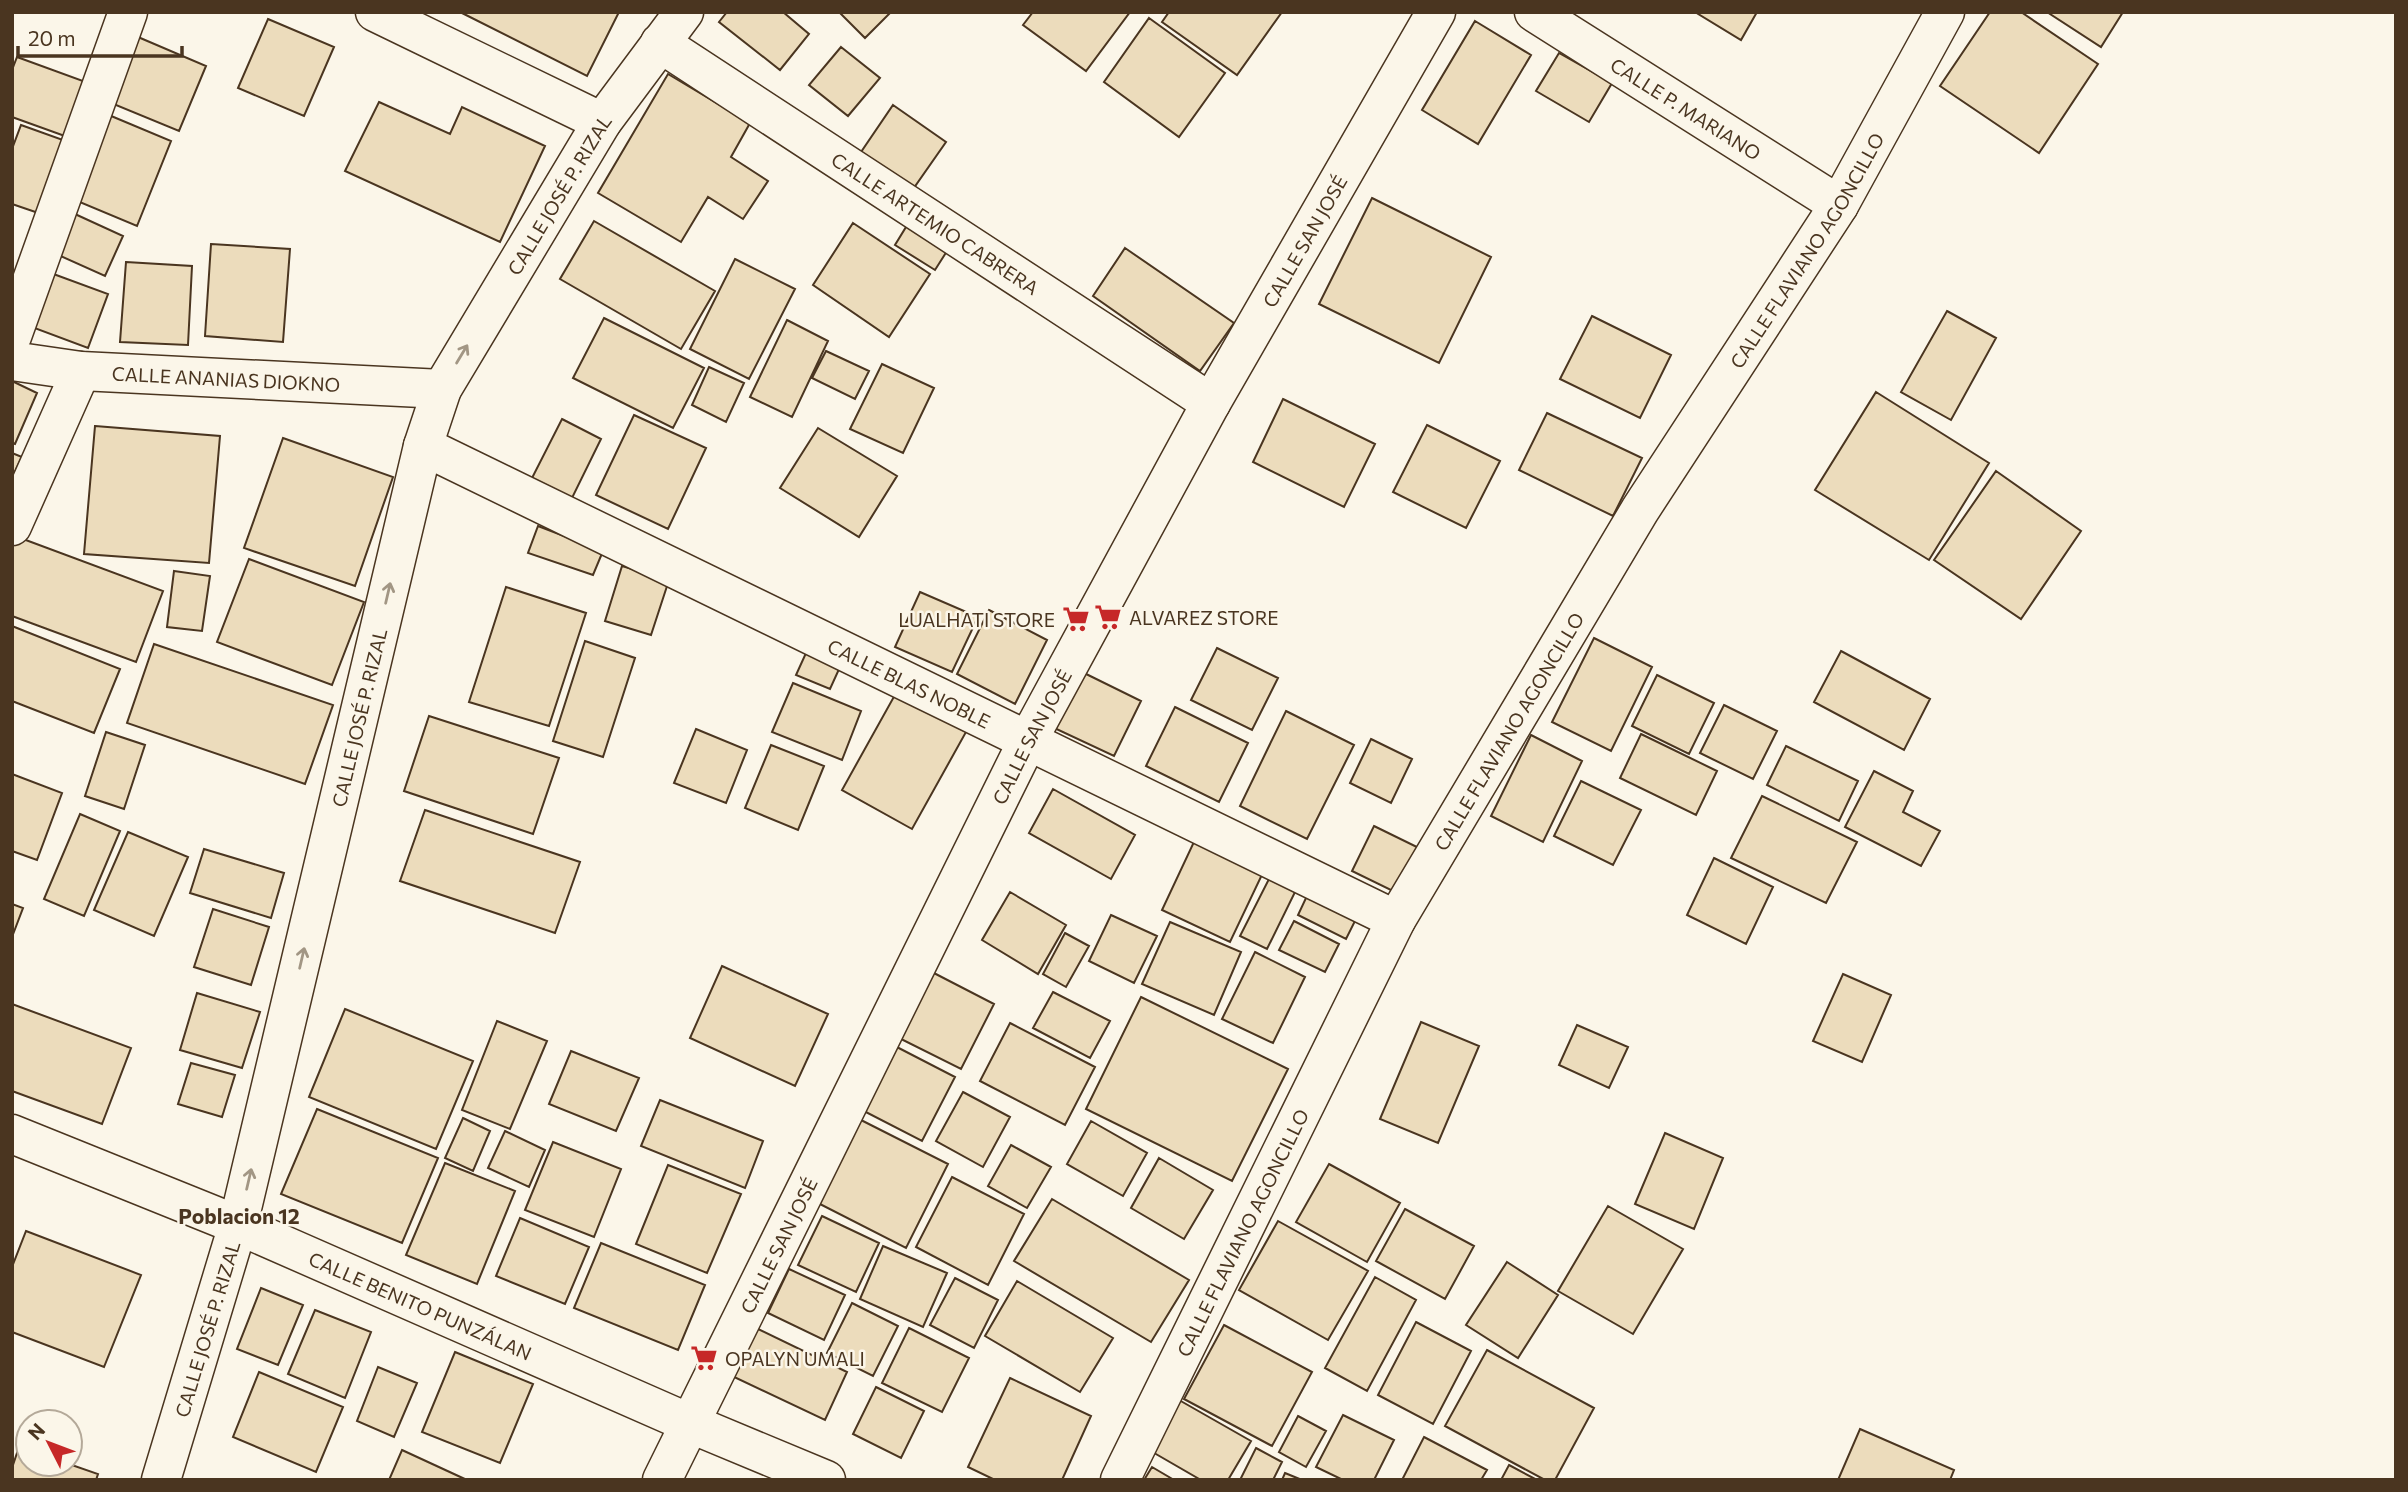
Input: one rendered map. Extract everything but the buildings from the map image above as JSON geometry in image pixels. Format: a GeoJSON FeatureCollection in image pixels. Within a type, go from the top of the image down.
{"type":"FeatureCollection","features":[{"type":"Feature","properties":{"kind":"street"},"geometry":{"type":"LineString","coordinates":[[12,336],[128,12]]}},
{"type":"Feature","properties":{"kind":"street"},"geometry":{"type":"LineString","coordinates":[[375,12],[601,122]]}},
{"type":"Feature","properties":{"kind":"street","name":"CALLE JOSÉ P. RIZAL"},"geometry":{"type":"LineString","coordinates":[[161,1480],[238,1225],[423,446],[442,389],[601,122],[684,12]]}},
{"type":"Feature","properties":{"kind":"street","name":"CALLE SAN JOSÉ"},"geometry":{"type":"LineString","coordinates":[[663,1480],[1028,740],[1211,403],[1436,12]]}},
{"type":"Feature","properties":{"kind":"street","name":"CALLE P. MARIANO"},"geometry":{"type":"LineString","coordinates":[[1534,12],[1839,205]]}},
{"type":"Feature","properties":{"kind":"street","name":"CALLE FLAVIANO AGONCILLO"},"geometry":{"type":"LineString","coordinates":[[1120,1480],[1396,920],[1640,510],[1839,205],[1945,12]]}},
{"type":"Feature","properties":{"kind":"street","name":"CALLE ARTEMIO CABRERA"},"geometry":{"type":"LineString","coordinates":[[660,43],[1211,403]]}},
{"type":"Feature","properties":{"kind":"street","name":"CALLE ANANIAS DIOKNO"},"geometry":{"type":"LineString","coordinates":[[12,360],[81,371],[442,389]]}},
{"type":"Feature","properties":{"kind":"street"},"geometry":{"type":"LineString","coordinates":[[12,526],[81,371]]}},
{"type":"Feature","properties":{"kind":"street","name":"CALLE BLAS NOBLE"},"geometry":{"type":"LineString","coordinates":[[423,446],[1396,920]]}},
{"type":"Feature","properties":{"kind":"street","name":"CALLE BENITO PUNZÁLAN"},"geometry":{"type":"LineString","coordinates":[[12,1134],[238,1225],[689,1423],[826,1480]]}},
{"type":"Feature","properties":{"kind":"place","name":"ALVAREZ STORE"},"geometry":{"type":"Point","coordinates":[1108,617]}},
{"type":"Feature","properties":{"kind":"place","name":"LUALHATI STORE"},"geometry":{"type":"Point","coordinates":[1076,619]}},
{"type":"Feature","properties":{"kind":"place","name":"OPALYN UMALI"},"geometry":{"type":"Point","coordinates":[704,1358]}},
{"type":"Feature","properties":{"kind":"district","name":"Poblacion 12"},"geometry":{"type":"Point","coordinates":[239,1215]}}]}
